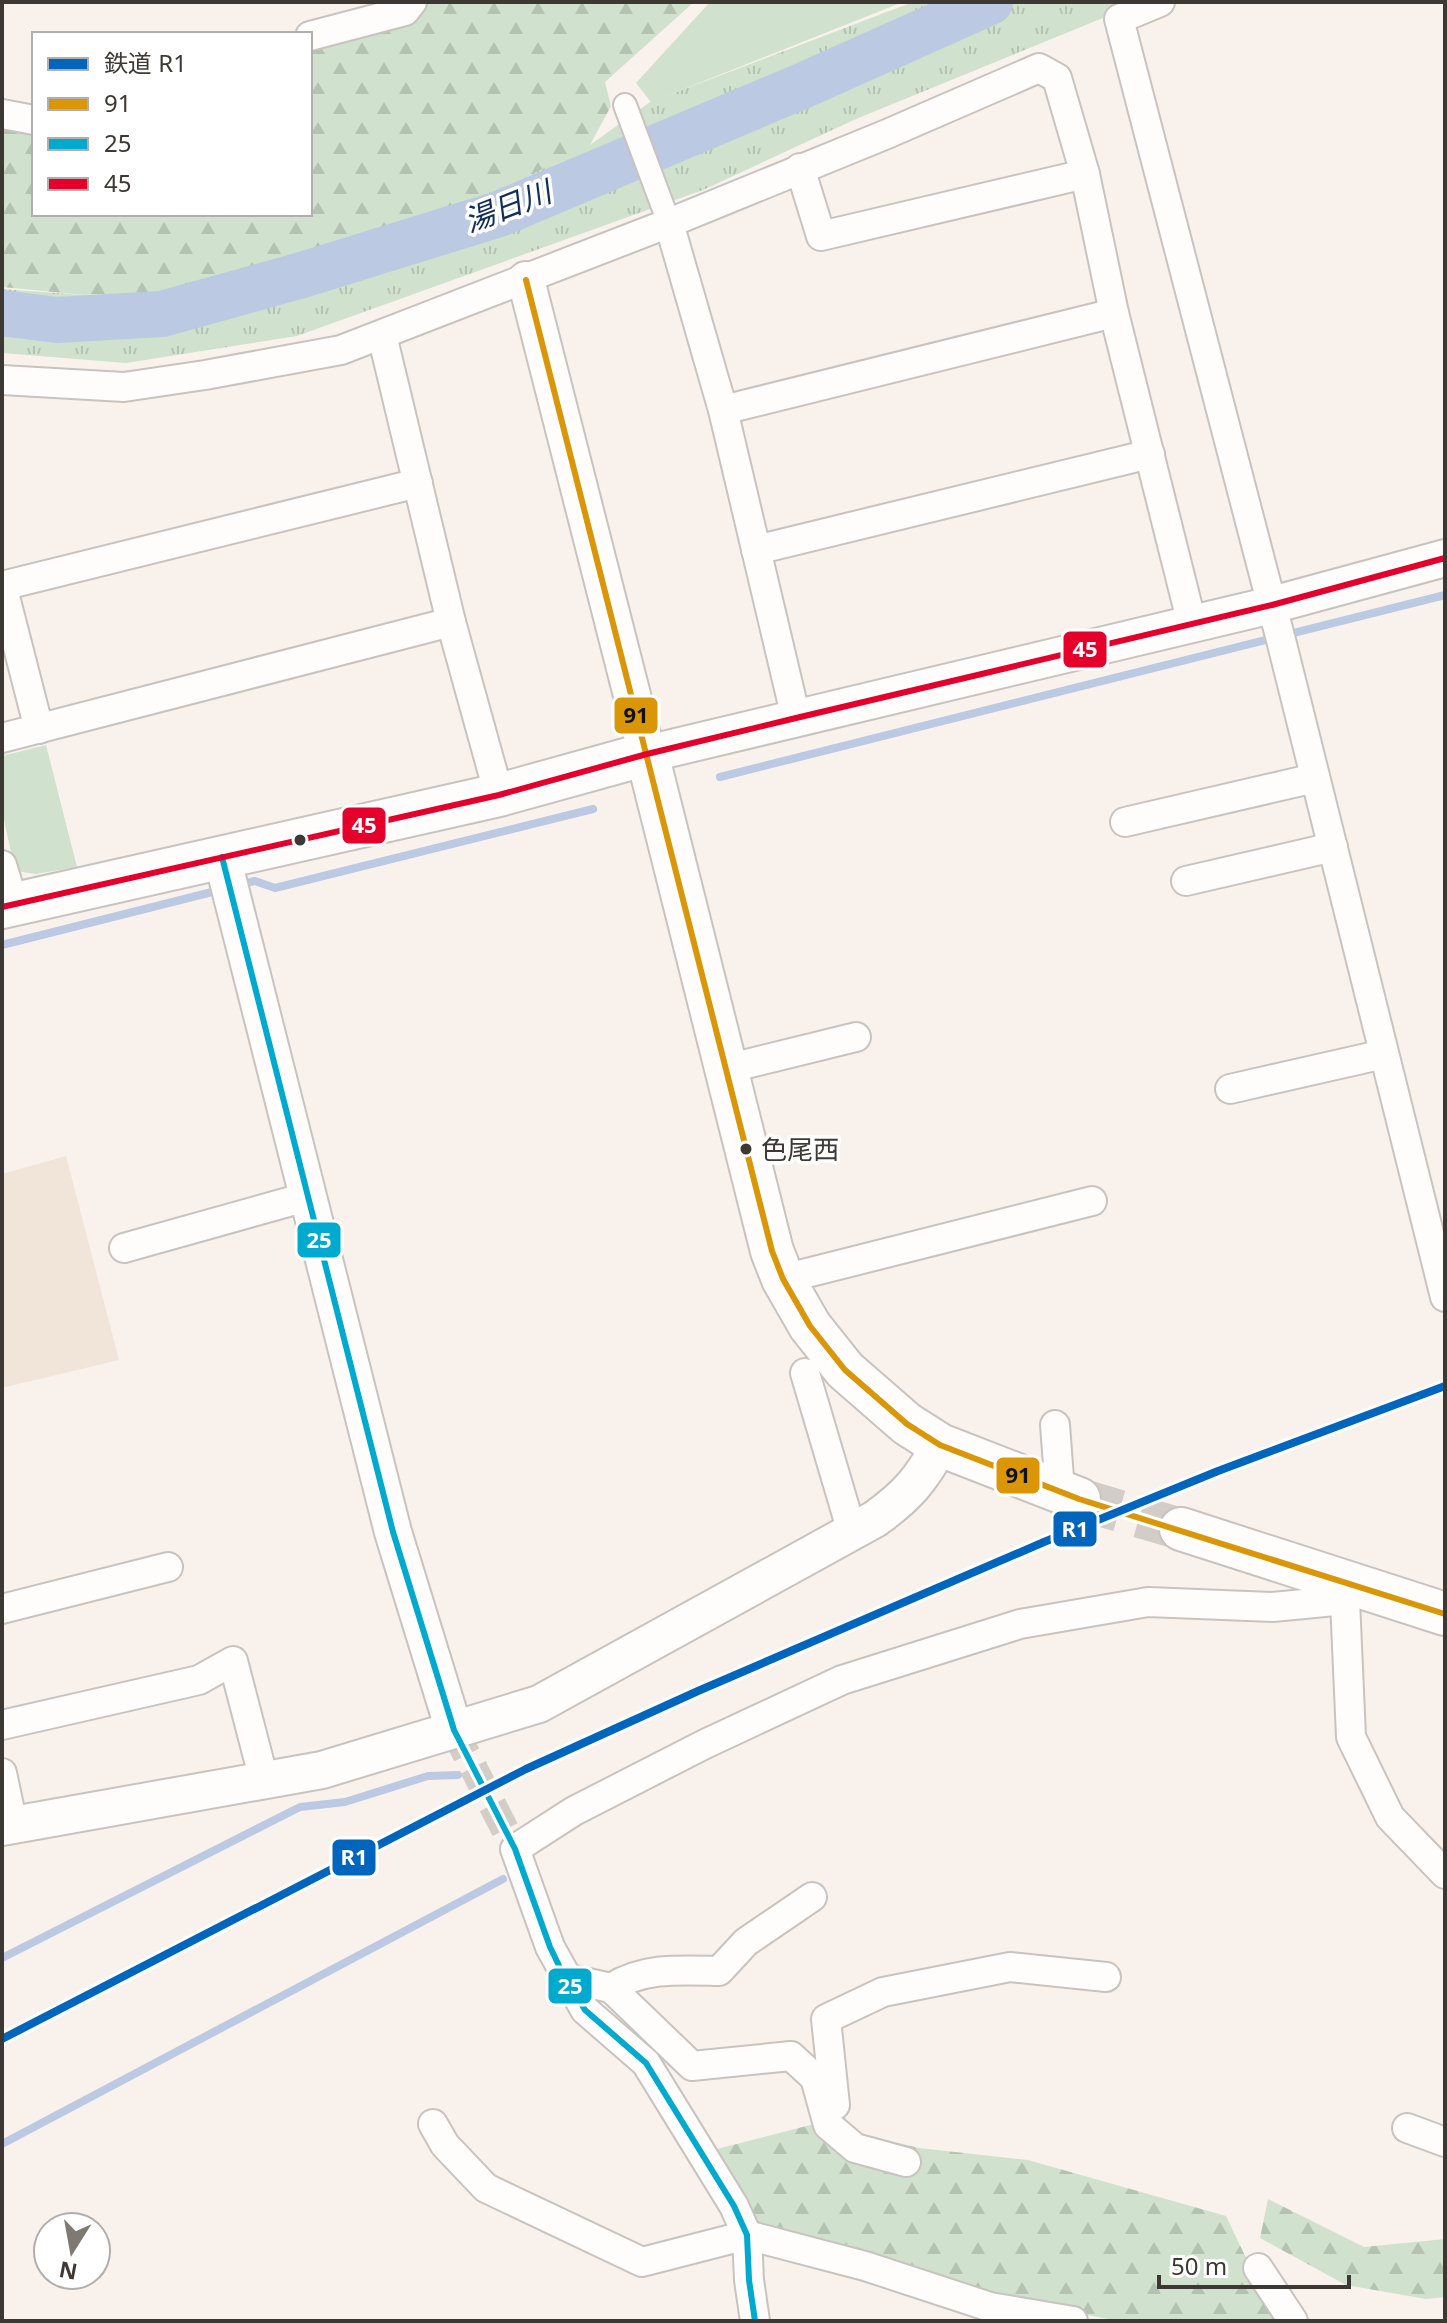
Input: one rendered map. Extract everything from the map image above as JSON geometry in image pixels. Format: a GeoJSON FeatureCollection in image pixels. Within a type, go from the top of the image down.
{"type":"FeatureCollection","features":[{"type":"Feature","properties":{"kind":"main road"},"geometry":{"type":"LineString","coordinates":[[8,905],[227,879],[499,795],[647,754],[772,1251],[783,1279],[810,1326],[845,1370],[907,1424],[940,1445],[1070,1495]]}},
{"type":"Feature","properties":{"kind":"main road"},"geometry":{"type":"LineString","coordinates":[[1181,1529],[1347,1592],[1445,1614]]}},
{"type":"Feature","properties":{"kind":"street"},"geometry":{"type":"LineString","coordinates":[[312,35],[405,11],[412,2]]}},
{"type":"Feature","properties":{"kind":"street"},"geometry":{"type":"LineString","coordinates":[[1160,2],[1119,19],[1277,625],[1445,1297]]}},
{"type":"Feature","properties":{"kind":"street"},"geometry":{"type":"LineString","coordinates":[[2,380],[124,387],[341,350],[669,223],[1039,68],[1057,78],[1085,174],[1114,313],[1192,624]]}},
{"type":"Feature","properties":{"kind":"street"},"geometry":{"type":"LineString","coordinates":[[625,105],[669,223],[723,410],[796,718]]}},
{"type":"Feature","properties":{"kind":"street"},"geometry":{"type":"LineString","coordinates":[[2,114],[32,120]]}},
{"type":"Feature","properties":{"kind":"street"},"geometry":{"type":"LineString","coordinates":[[800,168],[821,236],[1085,174]]}},
{"type":"Feature","properties":{"kind":"street"},"geometry":{"type":"LineString","coordinates":[[526,280],[647,754],[1192,624],[1277,625],[1445,558]]}},
{"type":"Feature","properties":{"kind":"street"},"geometry":{"type":"LineString","coordinates":[[723,410],[1114,313]]}},
{"type":"Feature","properties":{"kind":"street"},"geometry":{"type":"LineString","coordinates":[[382,335],[451,622],[499,795]]}},
{"type":"Feature","properties":{"kind":"street"},"geometry":{"type":"LineString","coordinates":[[756,550],[1150,454]]}},
{"type":"Feature","properties":{"kind":"street"},"geometry":{"type":"LineString","coordinates":[[39,729],[2,585],[418,483]]}},
{"type":"Feature","properties":{"kind":"street"},"geometry":{"type":"LineString","coordinates":[[2,738],[451,622]]}},
{"type":"Feature","properties":{"kind":"street"},"geometry":{"type":"LineString","coordinates":[[1125,822],[1315,778]]}},
{"type":"Feature","properties":{"kind":"street"},"geometry":{"type":"LineString","coordinates":[[1186,881],[1333,847]]}},
{"type":"Feature","properties":{"kind":"street"},"geometry":{"type":"LineString","coordinates":[[2,865],[8,905]]}},
{"type":"Feature","properties":{"kind":"street"},"geometry":{"type":"LineString","coordinates":[[227,879],[393,1532],[454,1730]]}},
{"type":"Feature","properties":{"kind":"street"},"geometry":{"type":"LineString","coordinates":[[726,1069],[856,1037]]}},
{"type":"Feature","properties":{"kind":"street"},"geometry":{"type":"LineString","coordinates":[[1230,1089],[1384,1054]]}},
{"type":"Feature","properties":{"kind":"street"},"geometry":{"type":"LineString","coordinates":[[124,1248],[306,1197]]}},
{"type":"Feature","properties":{"kind":"street"},"geometry":{"type":"LineString","coordinates":[[783,1279],[1092,1201]]}},
{"type":"Feature","properties":{"kind":"street"},"geometry":{"type":"LineString","coordinates":[[805,1373],[852,1532]]}},
{"type":"Feature","properties":{"kind":"street"},"geometry":{"type":"LineString","coordinates":[[1055,1425],[1070,1495]]}},
{"type":"Feature","properties":{"kind":"street"},"geometry":{"type":"LineString","coordinates":[[2,1773],[8,1826],[322,1770],[539,1704],[875,1519],[899,1501],[924,1475],[940,1445]]}},
{"type":"Feature","properties":{"kind":"street"},"geometry":{"type":"LineString","coordinates":[[2,1609],[168,1567]]}},
{"type":"Feature","properties":{"kind":"street"},"geometry":{"type":"LineString","coordinates":[[755,2321],[747,2235],[734,2206],[646,2063],[585,2010],[565,1978],[550,1947],[515,1849],[574,1811],[705,1744],[842,1680],[1020,1624],[1148,1602],[1273,1607],[1347,1592],[1351,1737],[1390,1817],[1445,1874]]}},
{"type":"Feature","properties":{"kind":"street"},"geometry":{"type":"LineString","coordinates":[[2,1725],[199,1680],[233,1661],[264,1780]]}},
{"type":"Feature","properties":{"kind":"street"},"geometry":{"type":"LineString","coordinates":[[611,1988],[630,1976],[669,1970],[719,1971],[746,1942],[812,1897]]}},
{"type":"Feature","properties":{"kind":"street"},"geometry":{"type":"LineString","coordinates":[[837,2130],[826,2019],[883,1992],[1010,1967],[1106,1977]]}},
{"type":"Feature","properties":{"kind":"street"},"geometry":{"type":"LineString","coordinates":[[565,1978],[611,1988],[692,2066],[791,2056],[815,2078],[828,2125],[855,2148],[906,2162]]}},
{"type":"Feature","properties":{"kind":"street"},"geometry":{"type":"LineString","coordinates":[[433,2124],[445,2145],[486,2188],[642,2262],[747,2235],[865,2266],[990,2307],[1073,2321]]}},
{"type":"Feature","properties":{"kind":"street"},"geometry":{"type":"LineString","coordinates":[[1407,2128],[1445,2142]]}},
{"type":"Feature","properties":{"kind":"street"},"geometry":{"type":"LineString","coordinates":[[1258,2268],[1293,2321]]}},
{"type":"Feature","properties":{"kind":"shaded area"},"geometry":{"type":"Polygon","coordinates":[[[66,1156],[119,1360],[2,1388],[2,1174],[66,1156]]]}},
{"type":"Feature","properties":{"kind":"green space"},"geometry":{"type":"Polygon","coordinates":[[[426,2],[694,2],[605,82],[611,106],[590,145],[475,203],[170,291],[84,295],[2,287],[2,130],[32,135],[32,216],[312,216],[312,50],[413,18],[426,2]]]}},
{"type":"Feature","properties":{"kind":"green space"},"geometry":{"type":"Polygon","coordinates":[[[710,2],[903,2],[651,102],[636,83],[710,2]]]}},
{"type":"Feature","properties":{"kind":"green space"},"geometry":{"type":"Polygon","coordinates":[[[913,2],[1142,2],[856,119],[703,190],[297,336],[126,363],[2,353],[2,289],[84,295],[180,288],[382,230],[590,145],[650,102],[913,2]]]}},
{"type":"Feature","properties":{"kind":"green space"},"geometry":{"type":"Polygon","coordinates":[[[46,745],[77,867],[36,874],[15,871],[2,810],[2,756],[46,745]]]}},
{"type":"Feature","properties":{"kind":"green space"},"geometry":{"type":"Polygon","coordinates":[[[818,2123],[919,2148],[1028,2160],[1226,2216],[1270,2308],[1283,2321],[1119,2321],[990,2297],[755,2227],[713,2150],[818,2123]]]}},
{"type":"Feature","properties":{"kind":"green space"},"geometry":{"type":"Polygon","coordinates":[[[1268,2199],[1364,2247],[1445,2239],[1445,2297],[1426,2299],[1346,2285],[1260,2238],[1268,2199]]]}},
{"type":"Feature","properties":{"kind":"waterway","name":"湯日川"},"geometry":{"type":"LineString","coordinates":[[2,313],[57,320],[162,314],[302,275],[499,214],[802,86],[990,2]]}},
{"type":"Feature","properties":{"kind":"waterway"},"geometry":{"type":"LineString","coordinates":[[720,777],[1445,595]]}},
{"type":"Feature","properties":{"kind":"waterway"},"geometry":{"type":"LineString","coordinates":[[237,885],[255,881],[275,888],[593,809]]}},
{"type":"Feature","properties":{"kind":"waterway"},"geometry":{"type":"LineString","coordinates":[[2,945],[220,890]]}},
{"type":"Feature","properties":{"kind":"waterway"},"geometry":{"type":"LineString","coordinates":[[2,1958],[300,1807],[345,1802],[428,1776],[458,1775]]}},
{"type":"Feature","properties":{"kind":"waterway"},"geometry":{"type":"LineString","coordinates":[[2,2144],[503,1879]]}},
{"type":"Feature","properties":{"kind":"tunnel"},"geometry":{"type":"LineString","coordinates":[[1079,1499],[1181,1529]]}},
{"type":"Feature","properties":{"kind":"tunnel"},"geometry":{"type":"LineString","coordinates":[[454,1730],[515,1849]]}},
{"type":"Feature","properties":{"kind":"rail line","name":"R1"},"geometry":{"type":"LineString","coordinates":[[2,2039],[526,1769],[698,1691],[1044,1542],[1218,1471],[1445,1386]]}},
{"type":"Feature","properties":{"kind":"transit line","name":"91"},"geometry":{"type":"LineString","coordinates":[[526,280],[772,1251],[783,1279],[810,1326],[845,1370],[907,1424],[940,1445],[1079,1499],[1445,1614]]}},
{"type":"Feature","properties":{"kind":"transit line","name":"45"},"geometry":{"type":"LineString","coordinates":[[2,907],[499,795],[647,754],[1272,605],[1445,558]]}},
{"type":"Feature","properties":{"kind":"transit line","name":"25"},"geometry":{"type":"LineString","coordinates":[[222,857],[393,1532],[454,1730],[515,1849],[550,1947],[565,1978],[585,2010],[646,2063],[734,2206],[747,2235],[755,2321]]}},
{"type":"Feature","properties":{"kind":"place","name":"色尾西"},"geometry":{"type":"Point","coordinates":[746,1149]}}]}
